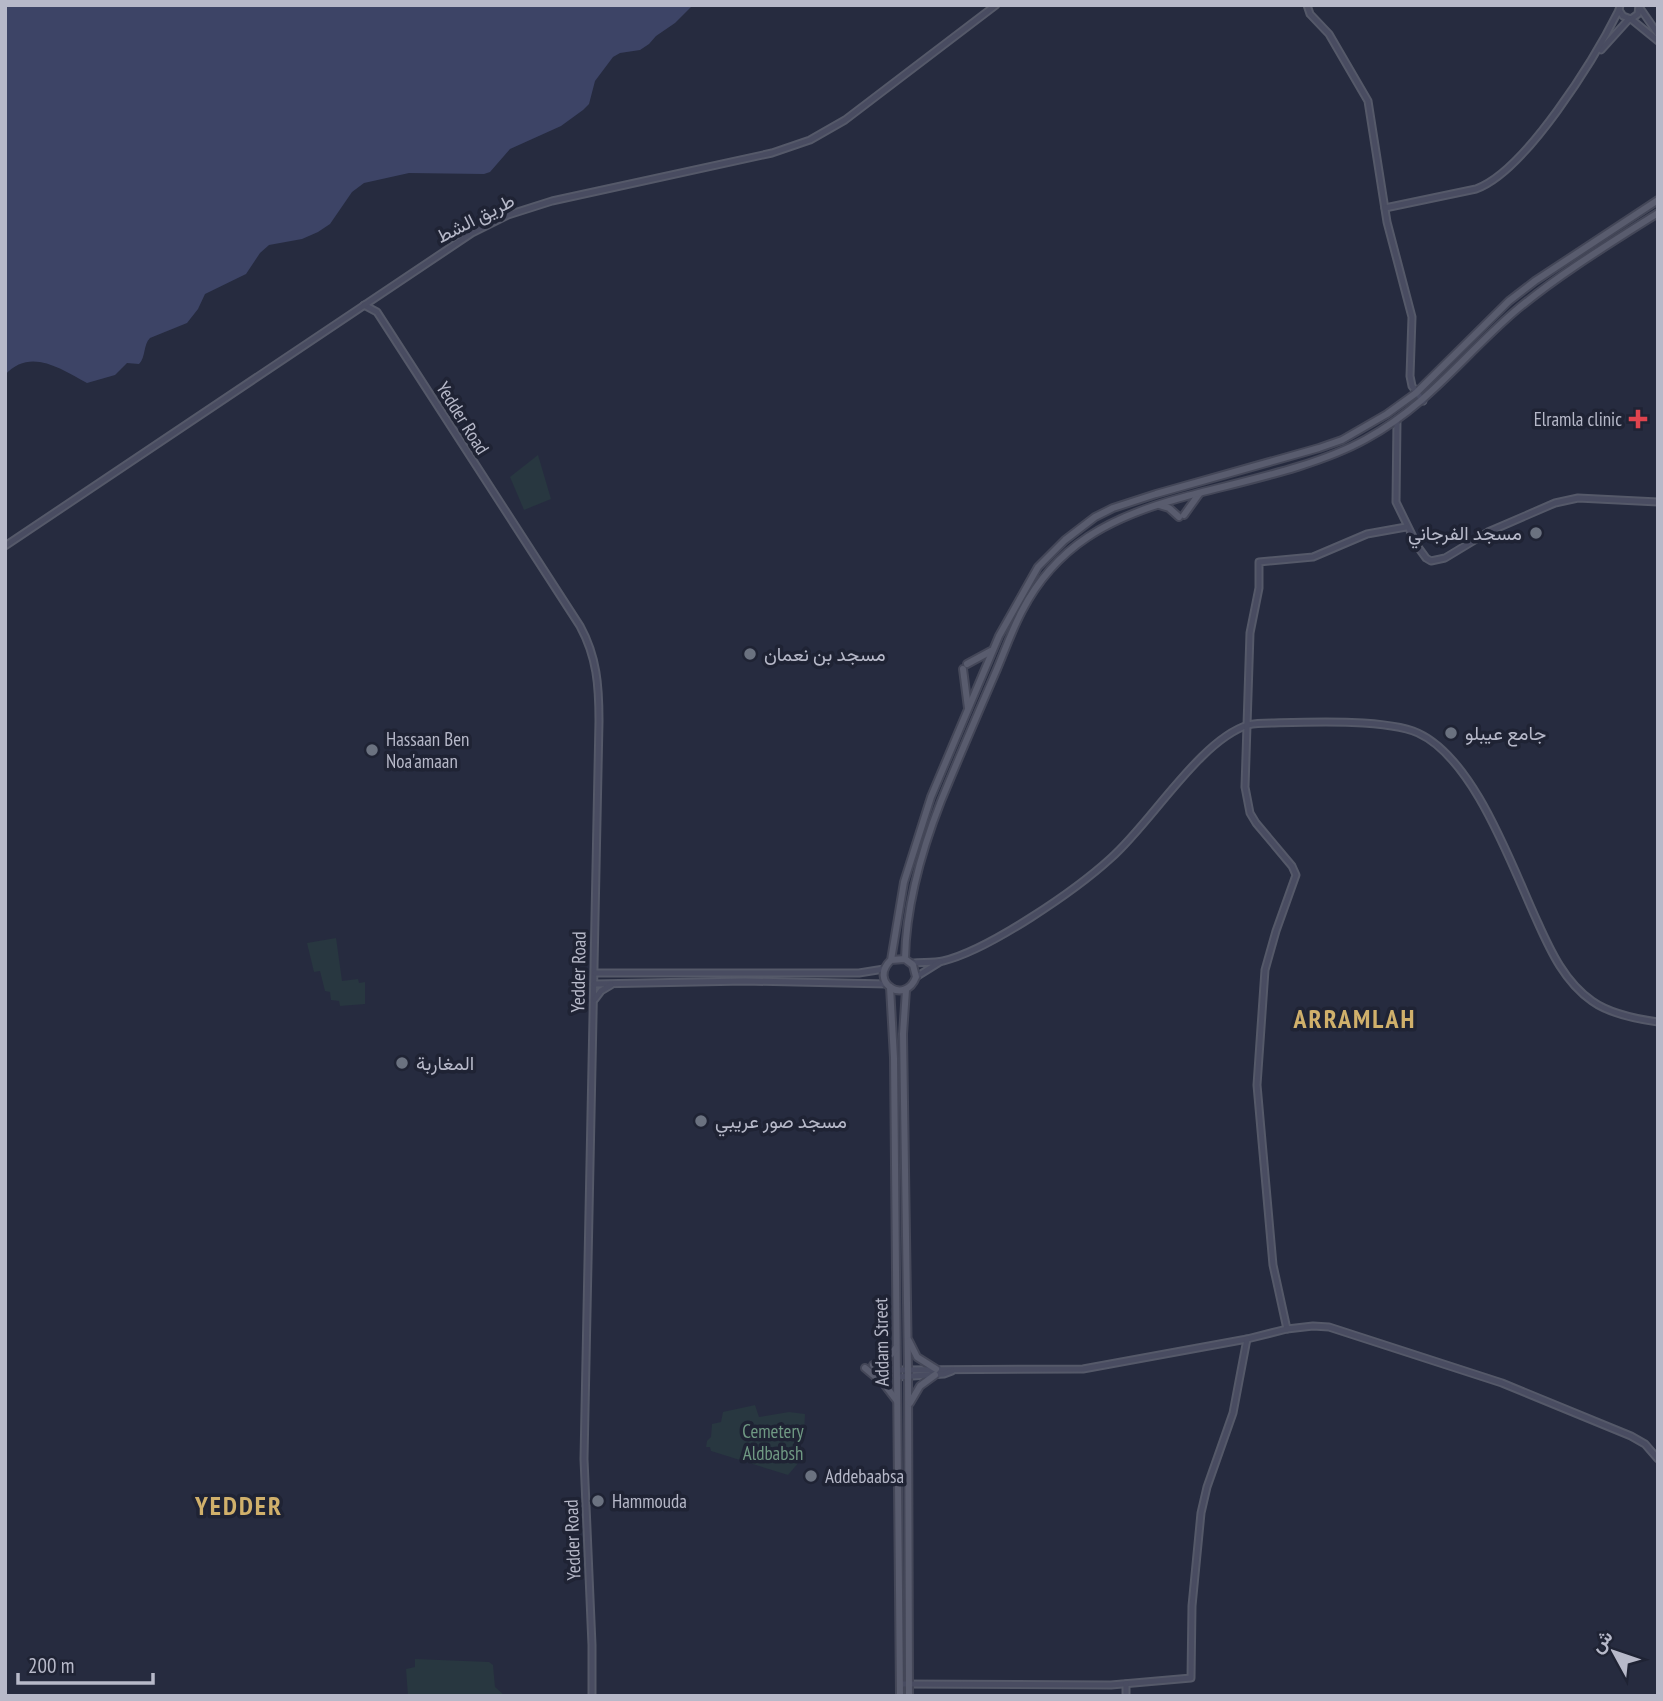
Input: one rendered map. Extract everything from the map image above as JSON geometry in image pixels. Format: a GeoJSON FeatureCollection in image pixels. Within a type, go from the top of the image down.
{"type":"FeatureCollection","features":[{"type":"Feature","properties":{"kind":"main road"},"geometry":{"type":"LineString","coordinates":[[1658,200],[1535,281],[1509,302],[1416,393],[1380,418],[1342,440],[1156,494],[1095,517],[1065,540],[1038,567],[995,647],[931,796],[911,855],[891,960],[884,969],[884,977],[889,986],[898,990],[913,984],[916,976],[909,961],[909,911],[930,828],[1022,611],[1046,573],[1080,542],[1131,512],[1335,453],[1366,440],[1423,401],[1515,312],[1557,279],[1658,213]]}},
{"type":"Feature","properties":{"kind":"main road"},"geometry":{"type":"LineString","coordinates":[[1157,504],[1182,516],[1199,493]]}},
{"type":"Feature","properties":{"kind":"main road"},"geometry":{"type":"LineString","coordinates":[[968,708],[965,666],[995,647]]}},
{"type":"Feature","properties":{"kind":"main road"},"geometry":{"type":"LineString","coordinates":[[891,960],[909,961]]}},
{"type":"Feature","properties":{"kind":"main road","name":"Addam Street"},"geometry":{"type":"LineString","coordinates":[[889,986],[894,1059],[900,1696]]}},
{"type":"Feature","properties":{"kind":"main road","name":"Addam Street"},"geometry":{"type":"LineString","coordinates":[[906,989],[903,1034],[909,1696]]}},
{"type":"Feature","properties":{"kind":"main road"},"geometry":{"type":"LineString","coordinates":[[906,1334],[917,1357],[935,1372],[917,1390],[908,1408]]}},
{"type":"Feature","properties":{"kind":"main road"},"geometry":{"type":"LineString","coordinates":[[873,1365],[887,1359],[897,1346]]}},
{"type":"Feature","properties":{"kind":"main road"},"geometry":{"type":"LineString","coordinates":[[864,1368],[887,1386],[898,1402]]}},
{"type":"Feature","properties":{"kind":"street","name":"طريق الشط"},"geometry":{"type":"LineString","coordinates":[[5,546],[472,233],[527,208],[586,192],[772,153],[810,140],[845,120],[996,5]]}},
{"type":"Feature","properties":{"kind":"street"},"geometry":{"type":"LineString","coordinates":[[1307,5],[1310,14],[1329,34],[1368,101],[1385,208],[1412,317],[1410,376],[1416,393],[1423,401]]}},
{"type":"Feature","properties":{"kind":"street"},"geometry":{"type":"LineString","coordinates":[[1385,208],[1468,191],[1496,180],[1547,123],[1594,57],[1637,14],[1639,6]]}},
{"type":"Feature","properties":{"kind":"street"},"geometry":{"type":"LineString","coordinates":[[1639,6],[1658,34]]}},
{"type":"Feature","properties":{"kind":"street"},"geometry":{"type":"LineString","coordinates":[[1594,57],[1619,7]]}},
{"type":"Feature","properties":{"kind":"street"},"geometry":{"type":"LineString","coordinates":[[1619,7],[1623,16],[1658,41]]}},
{"type":"Feature","properties":{"kind":"street"},"geometry":{"type":"LineString","coordinates":[[377,296],[377,312]]}},
{"type":"Feature","properties":{"kind":"street","name":"Yedder Road"},"geometry":{"type":"LineString","coordinates":[[364,304],[377,312],[580,626],[592,650],[599,684],[584,1459],[592,1696]]}},
{"type":"Feature","properties":{"kind":"street"},"geometry":{"type":"LineString","coordinates":[[1398,420],[1395,497],[1397,507],[1426,558],[1435,561],[1445,558],[1488,532],[1555,503],[1578,498],[1658,502]]}},
{"type":"Feature","properties":{"kind":"street"},"geometry":{"type":"LineString","coordinates":[[1287,1329],[1273,1265],[1257,1085],[1265,970],[1296,875],[1292,866],[1261,831],[1250,813],[1245,787],[1250,633],[1259,588],[1259,562],[1313,556],[1367,534],[1406,527]]}},
{"type":"Feature","properties":{"kind":"street"},"geometry":{"type":"LineString","coordinates":[[916,976],[941,961],[987,942],[1016,926],[1102,866],[1133,837],[1210,748],[1248,725],[1298,723],[1388,726],[1415,732],[1431,740],[1452,758],[1479,798],[1544,936],[1568,979],[1597,1005],[1658,1022]]}},
{"type":"Feature","properties":{"kind":"street"},"geometry":{"type":"LineString","coordinates":[[909,961],[941,961]]}},
{"type":"Feature","properties":{"kind":"street"},"geometry":{"type":"LineString","coordinates":[[595,962],[604,971],[615,975]]}},
{"type":"Feature","properties":{"kind":"street"},"geometry":{"type":"LineString","coordinates":[[595,973],[859,973],[884,969]]}},
{"type":"Feature","properties":{"kind":"street"},"geometry":{"type":"LineString","coordinates":[[594,984],[745,981],[889,986]]}},
{"type":"Feature","properties":{"kind":"street"},"geometry":{"type":"LineString","coordinates":[[593,1002],[601,991],[615,984]]}},
{"type":"Feature","properties":{"kind":"street"},"geometry":{"type":"LineString","coordinates":[[897,1373],[1090,1368],[1313,1326],[1337,1329],[1538,1397],[1632,1436],[1645,1444],[1658,1459]]}},
{"type":"Feature","properties":{"kind":"street"},"geometry":{"type":"LineString","coordinates":[[901,1684],[1126,1684],[1191,1678],[1192,1606],[1200,1513],[1233,1413],[1247,1339]]}},
{"type":"Feature","properties":{"kind":"street"},"geometry":{"type":"LineString","coordinates":[[1126,1684],[1126,1696]]}},
{"type":"Feature","properties":{"kind":"green space"},"geometry":{"type":"Polygon","coordinates":[[[538,455],[551,499],[524,510],[510,477],[538,455]]]}},
{"type":"Feature","properties":{"kind":"green space"},"geometry":{"type":"Polygon","coordinates":[[[336,938],[342,981],[358,979],[359,983],[365,982],[365,1004],[340,1006],[339,1001],[331,1000],[330,992],[325,991],[320,971],[314,972],[307,943],[336,938]]]}},
{"type":"Feature","properties":{"kind":"green space","name":"Cemetery Aldbabsh"},"geometry":{"type":"Polygon","coordinates":[[[755,1405],[759,1417],[789,1412],[805,1414],[804,1436],[800,1437],[800,1461],[788,1475],[711,1451],[710,1447],[706,1447],[711,1437],[712,1424],[721,1422],[723,1412],[755,1405]]]}},
{"type":"Feature","properties":{"kind":"green space"},"geometry":{"type":"Polygon","coordinates":[[[415,1659],[489,1662],[493,1665],[495,1687],[505,1696],[408,1696],[406,1669],[415,1667],[415,1659]]]}},
{"type":"Feature","properties":{"kind":"water"},"geometry":{"type":"Polygon","coordinates":[[[5,5],[693,5],[640,50],[620,53],[613,57],[595,81],[589,104],[583,110],[561,126],[510,149],[490,172],[409,173],[364,183],[352,192],[330,224],[302,239],[269,245],[246,274],[205,294],[187,323],[150,338],[139,364],[127,363],[115,375],[87,383],[46,363],[25,362],[5,375],[5,5]]]}},
{"type":"Feature","properties":{"kind":"place","name":"Elramla clinic"},"geometry":{"type":"Point","coordinates":[1638,419]}},
{"type":"Feature","properties":{"kind":"place","name":"مسجد الفرجاني"},"geometry":{"type":"Point","coordinates":[1536,533]}},
{"type":"Feature","properties":{"kind":"place","name":"مسجد بن نعمان"},"geometry":{"type":"Point","coordinates":[750,654]}},
{"type":"Feature","properties":{"kind":"place","name":"جامع عيبلو"},"geometry":{"type":"Point","coordinates":[1451,733]}},
{"type":"Feature","properties":{"kind":"place","name":"Hassaan Ben Noa'amaan"},"geometry":{"type":"Point","coordinates":[372,750]}},
{"type":"Feature","properties":{"kind":"place","name":"المغاربة"},"geometry":{"type":"Point","coordinates":[402,1063]}},
{"type":"Feature","properties":{"kind":"place","name":"مسجد صور عريبي"},"geometry":{"type":"Point","coordinates":[701,1121]}},
{"type":"Feature","properties":{"kind":"place","name":"Addebaabsa"},"geometry":{"type":"Point","coordinates":[811,1476]}},
{"type":"Feature","properties":{"kind":"place","name":"Hammouda"},"geometry":{"type":"Point","coordinates":[598,1501]}},
{"type":"Feature","properties":{"kind":"district","name":"ARRAMLAH"},"geometry":{"type":"Point","coordinates":[1355,1018]}},
{"type":"Feature","properties":{"kind":"district","name":"YEDDER"},"geometry":{"type":"Point","coordinates":[239,1505]}}]}
